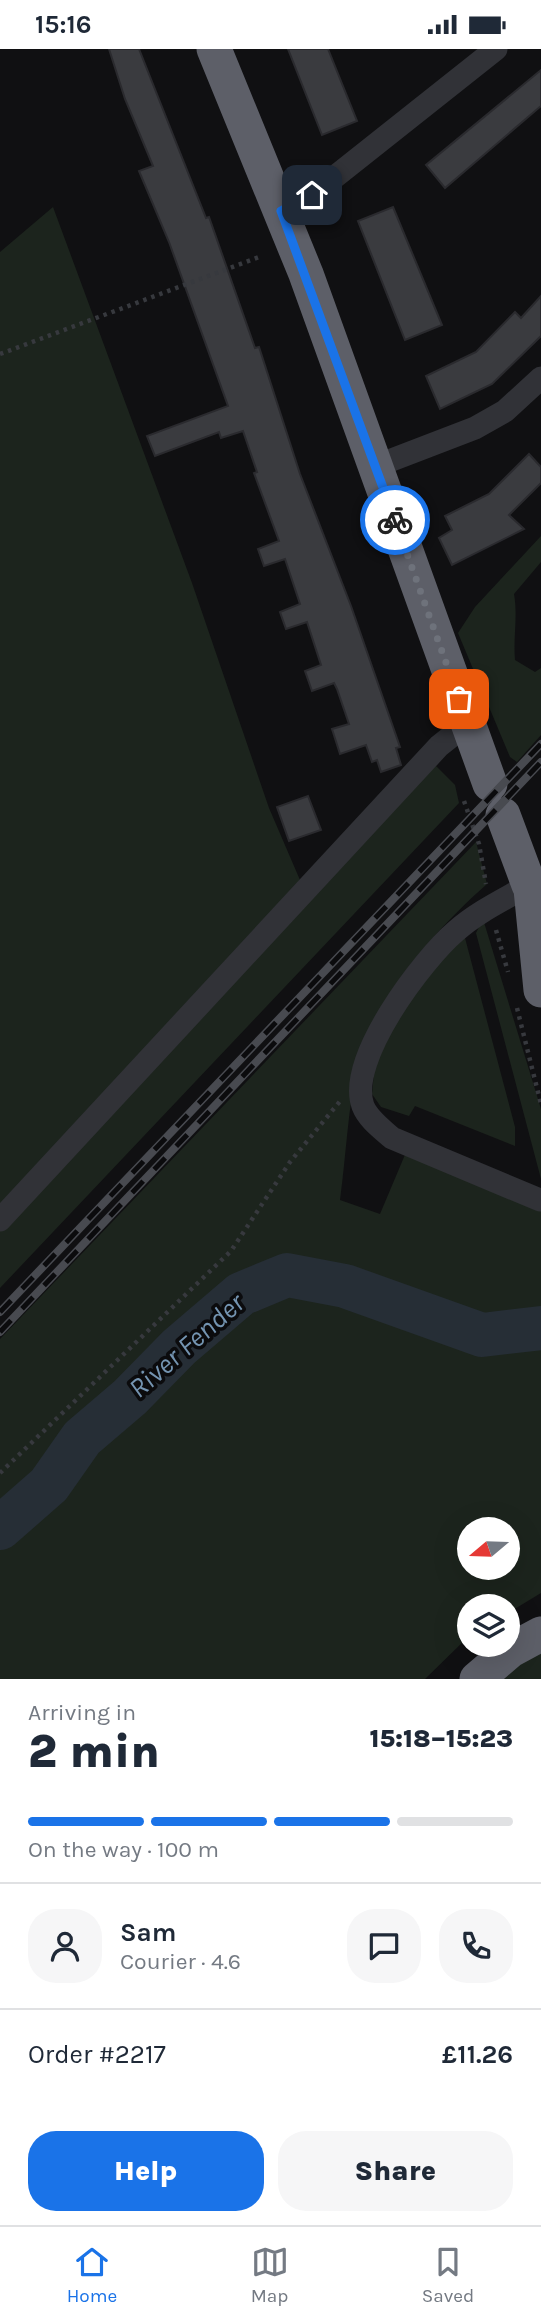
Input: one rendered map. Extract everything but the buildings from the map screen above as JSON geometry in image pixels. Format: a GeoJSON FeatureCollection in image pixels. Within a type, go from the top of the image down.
{"type":"FeatureCollection","features":[{"type":"Feature","properties":{"kind":"highway"},"geometry":{"type":"LineString","coordinates":[[214,49],[281,211],[376,466],[468,723],[485,798],[534,892],[522,992]]}},
{"type":"Feature","properties":{"kind":"highway"},"geometry":{"type":"LineString","coordinates":[[477,1679],[511,1650],[541,1634]]}},
{"type":"Feature","properties":{"kind":"street"},"geometry":{"type":"LineString","coordinates":[[281,211],[312,195],[496,49]]}},
{"type":"Feature","properties":{"kind":"street"},"geometry":{"type":"LineString","coordinates":[[376,466],[475,428],[505,411],[541,378]]}},
{"type":"Feature","properties":{"kind":"street"},"geometry":{"type":"LineString","coordinates":[[0,1220],[439,746],[468,723]]}},
{"type":"Feature","properties":{"kind":"street"},"geometry":{"type":"LineString","coordinates":[[534,892],[490,907],[455,931],[390,1010],[370,1048],[365,1069],[363,1105],[373,1121],[392,1137],[540,1200]]}},
{"type":"Feature","properties":{"kind":"path"},"geometry":{"type":"LineString","coordinates":[[0,353],[259,257]]}},
{"type":"Feature","properties":{"kind":"path"},"geometry":{"type":"LineString","coordinates":[[485,798],[478,844],[490,907]]}},
{"type":"Feature","properties":{"kind":"path"},"geometry":{"type":"LineString","coordinates":[[497,933],[522,992],[541,1104]]}},
{"type":"Feature","properties":{"kind":"path"},"geometry":{"type":"LineString","coordinates":[[0,1473],[231,1251],[290,1163],[365,1069]]}},
{"type":"Feature","properties":{"kind":"shaded area"},"geometry":{"type":"Polygon","coordinates":[[[53,207],[192,583],[269,808],[300,880],[436,766],[455,785],[459,803],[0,1288],[0,252],[53,207]]]}},
{"type":"Feature","properties":{"kind":"shaded area"},"geometry":{"type":"Polygon","coordinates":[[[541,536],[541,562],[514,594],[515,660],[535,672],[541,668],[541,735],[517,762],[510,757],[458,633],[475,607],[541,536]]]}},
{"type":"Feature","properties":{"kind":"shaded area"},"geometry":{"type":"Polygon","coordinates":[[[476,842],[487,884],[448,921],[409,967],[376,1016],[364,1042],[354,1082],[340,1200],[380,1214],[407,1150],[541,1211],[541,1593],[520,1606],[520,1594],[457,1594],[457,1648],[425,1679],[0,1679],[0,1339],[476,842]]]}},
{"type":"Feature","properties":{"kind":"shaded area"},"geometry":{"type":"Polygon","coordinates":[[[483,919],[541,1109],[541,1179],[476,933],[483,919]]]}},
{"type":"Feature","properties":{"kind":"shaded area"},"geometry":{"type":"Polygon","coordinates":[[[465,938],[515,1127],[515,1146],[415,1106],[409,1116],[381,1107],[372,1094],[376,1052],[395,1015],[457,939],[465,938]]]}},
{"type":"Feature","properties":{"kind":"shaded area"},"geometry":{"type":"Polygon","coordinates":[[[541,1643],[541,1679],[484,1679],[520,1657],[541,1643]]]}},
{"type":"Feature","properties":{"kind":"waterway","name":"River Fender"},"geometry":{"type":"LineString","coordinates":[[0,1528],[49,1485],[82,1438],[130,1397],[179,1347],[241,1294],[287,1275],[345,1286],[482,1335],[541,1328]]}},
{"type":"Feature","properties":{"kind":"railway"},"geometry":{"type":"LineString","coordinates":[[0,1312],[541,744]]}},
{"type":"Feature","properties":{"kind":"railway"},"geometry":{"type":"LineString","coordinates":[[0,1332],[541,762]]}},
{"type":"Feature","properties":{"kind":"way so far"},"geometry":{"type":"LineString","coordinates":[[395,520],[459,699]]}},
{"type":"Feature","properties":{"kind":"route"},"geometry":{"type":"LineString","coordinates":[[312,195],[281,211],[395,520]]}}]}
